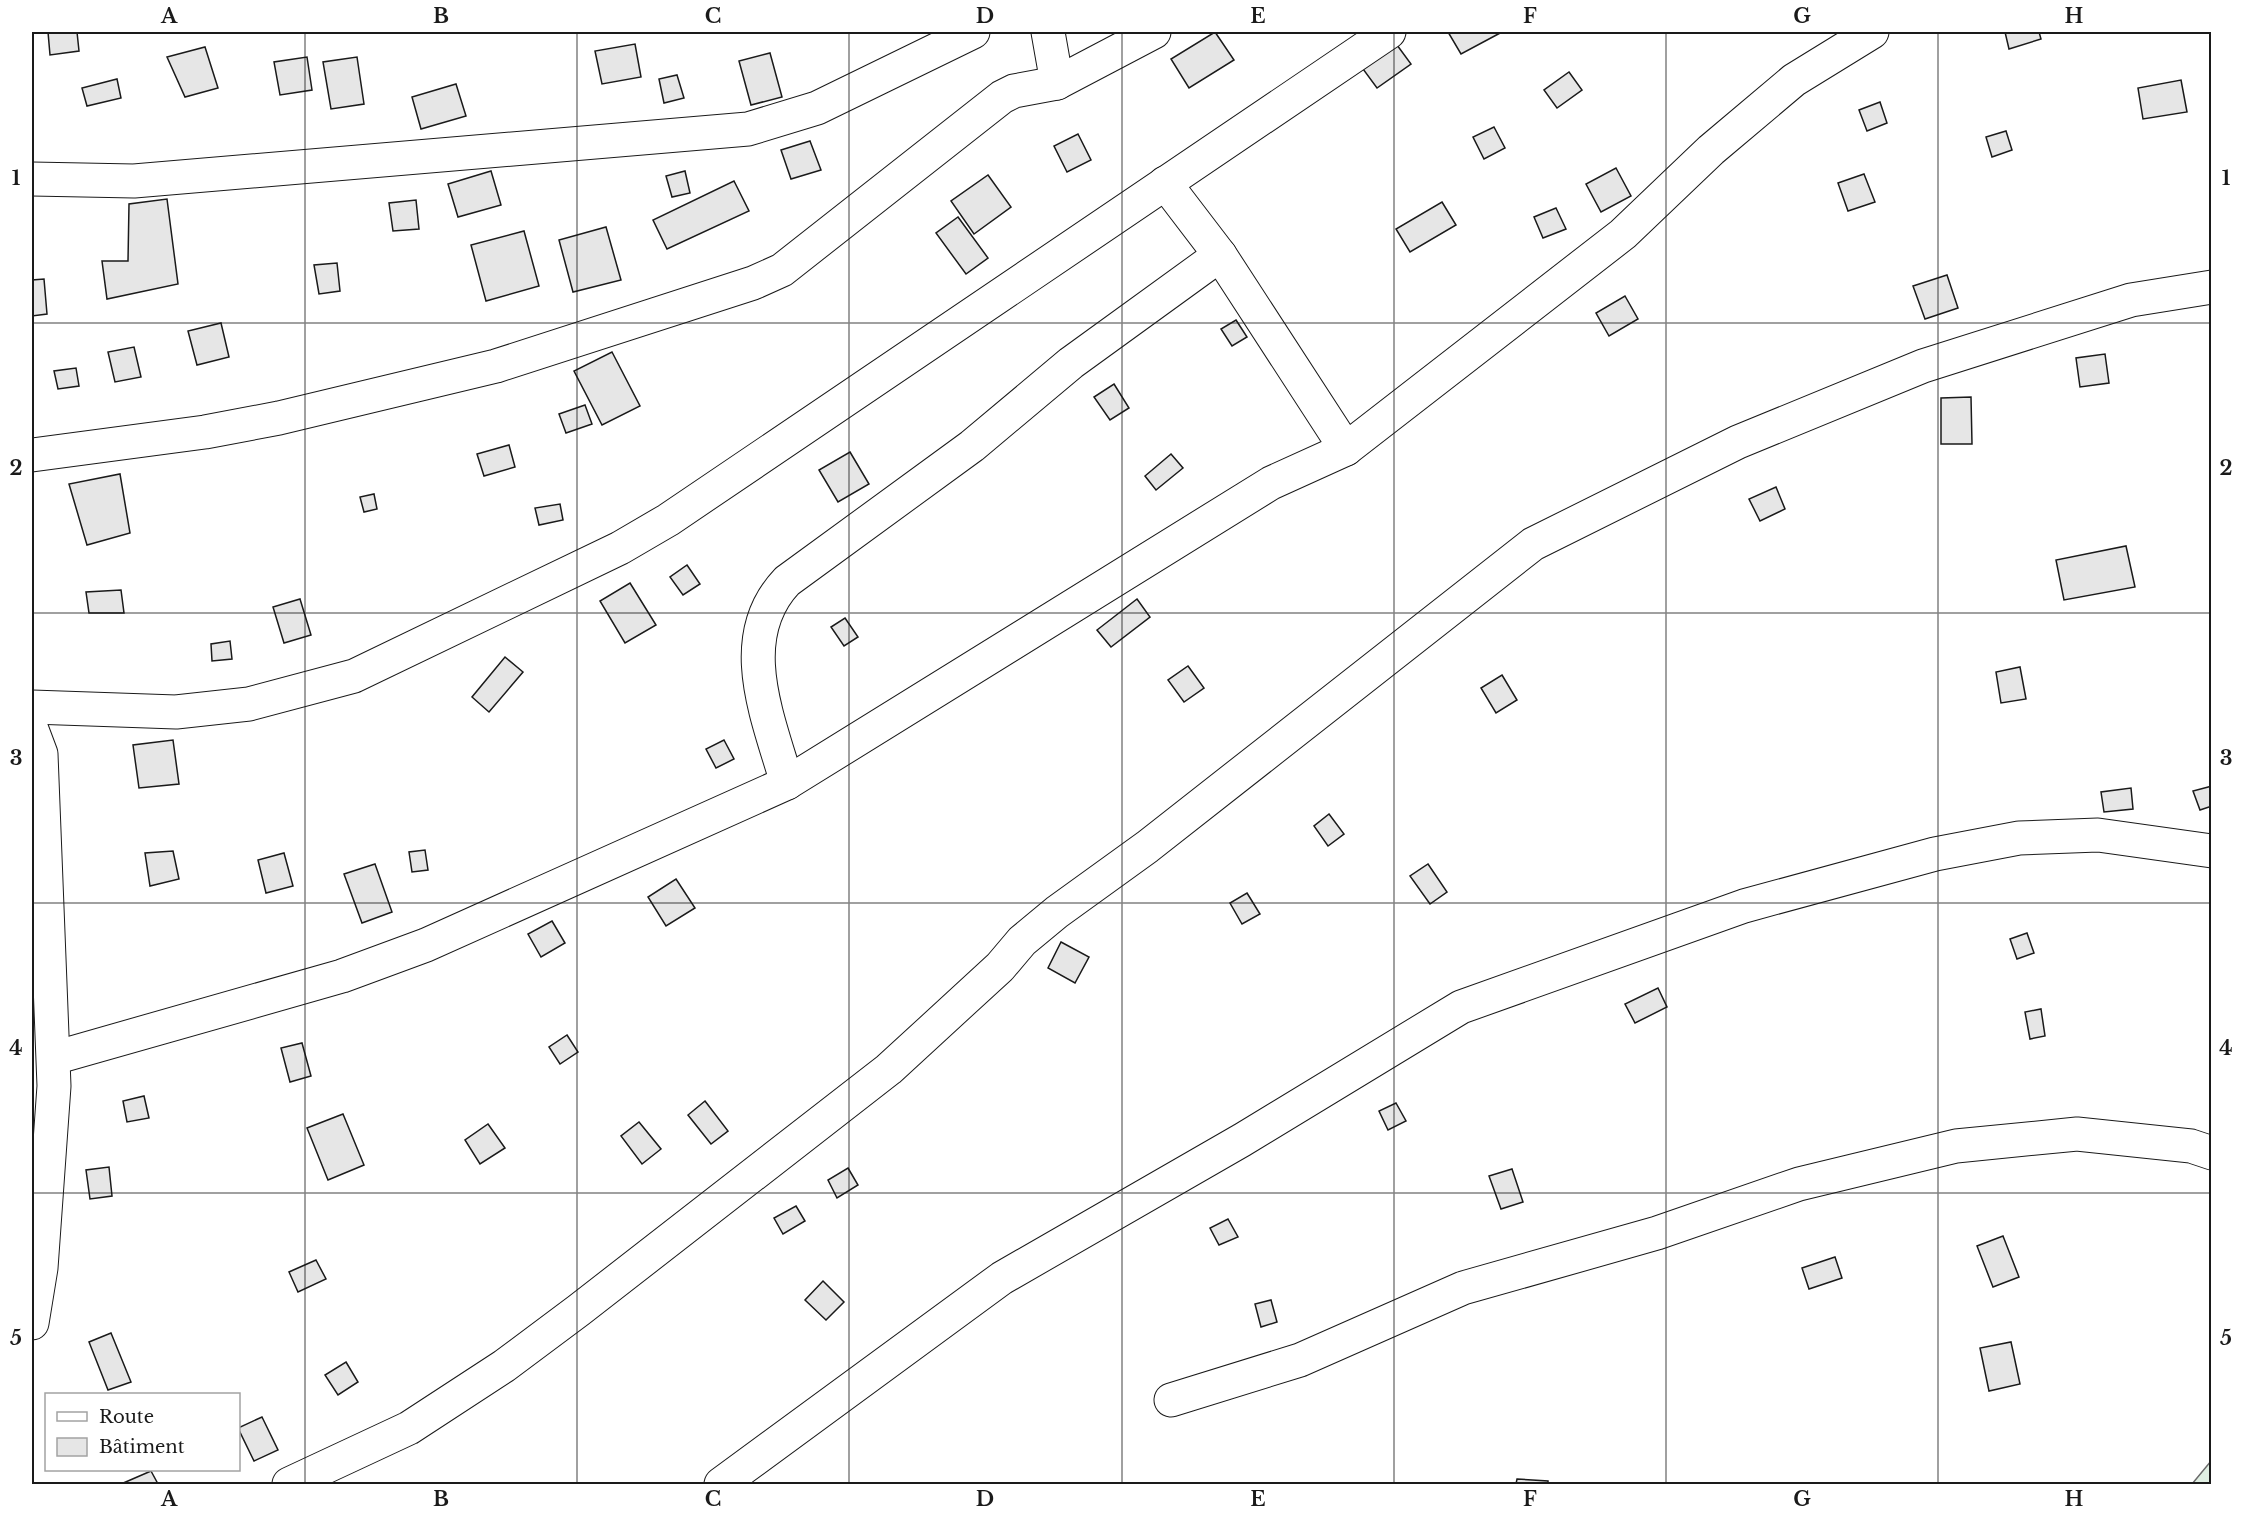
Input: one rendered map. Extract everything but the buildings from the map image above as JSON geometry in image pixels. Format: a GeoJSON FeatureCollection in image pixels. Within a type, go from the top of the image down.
{"type":"FeatureCollection","features":[{"type":"Feature","properties":{"kind":"street"},"geometry":{"type":"LineString","coordinates":[[32,179],[134,181],[748,129],[817,108],[973,32]]}},
{"type":"Feature","properties":{"kind":"street"},"geometry":{"type":"LineString","coordinates":[[1048,32],[1057,83]]}},
{"type":"Feature","properties":{"kind":"street"},"geometry":{"type":"LineString","coordinates":[[32,455],[205,432],[279,418],[496,366],[753,283],[782,270],[1002,97],[1014,91],[1057,83],[1154,32]]}},
{"type":"Feature","properties":{"kind":"street"},"geometry":{"type":"LineString","coordinates":[[32,707],[176,712],[249,704],[354,676],[620,548],[668,520],[1389,32]]}},
{"type":"Feature","properties":{"kind":"street"},"geometry":{"type":"LineString","coordinates":[[54,1058],[342,976],[416,949],[787,783],[1270,483],[1346,449],[1623,234],[1711,150],[1794,81],[1872,32]]}},
{"type":"Feature","properties":{"kind":"street"},"geometry":{"type":"LineString","coordinates":[[1165,183],[1220,255],[1346,449]]}},
{"type":"Feature","properties":{"kind":"street"},"geometry":{"type":"LineString","coordinates":[[787,783],[761,690],[760,626],[775,593],[788,580],[972,446],[1071,363],[1220,255]]}},
{"type":"Feature","properties":{"kind":"street"},"geometry":{"type":"LineString","coordinates":[[290,1485],[409,1428],[504,1366],[569,1317],[889,1069],[1000,967],[1022,941],[1057,912],[1147,847],[1533,544],[1738,442],[1923,366],[2131,300],[2211,287]]}},
{"type":"Feature","properties":{"kind":"street"},"geometry":{"type":"LineString","coordinates":[[32,730],[41,754],[40,945],[54,1058],[32,1323]]}},
{"type":"Feature","properties":{"kind":"street"},"geometry":{"type":"LineString","coordinates":[[720,1485],[1002,1278],[1242,1140],[1461,1007],[1744,906],[1935,854],[2019,838],[2098,835],[2211,851]]}},
{"type":"Feature","properties":{"kind":"street"},"geometry":{"type":"LineString","coordinates":[[1171,1400],[1300,1360],[1463,1288],[1657,1233],[1799,1184],[1956,1146],[2077,1134],[2191,1146],[2211,1153]]}},
{"type":"Feature","properties":{"kind":"green space"},"geometry":{"type":"Polygon","coordinates":[[[2211,1461],[2211,1484],[2192,1484],[2211,1461]]]}}]}
